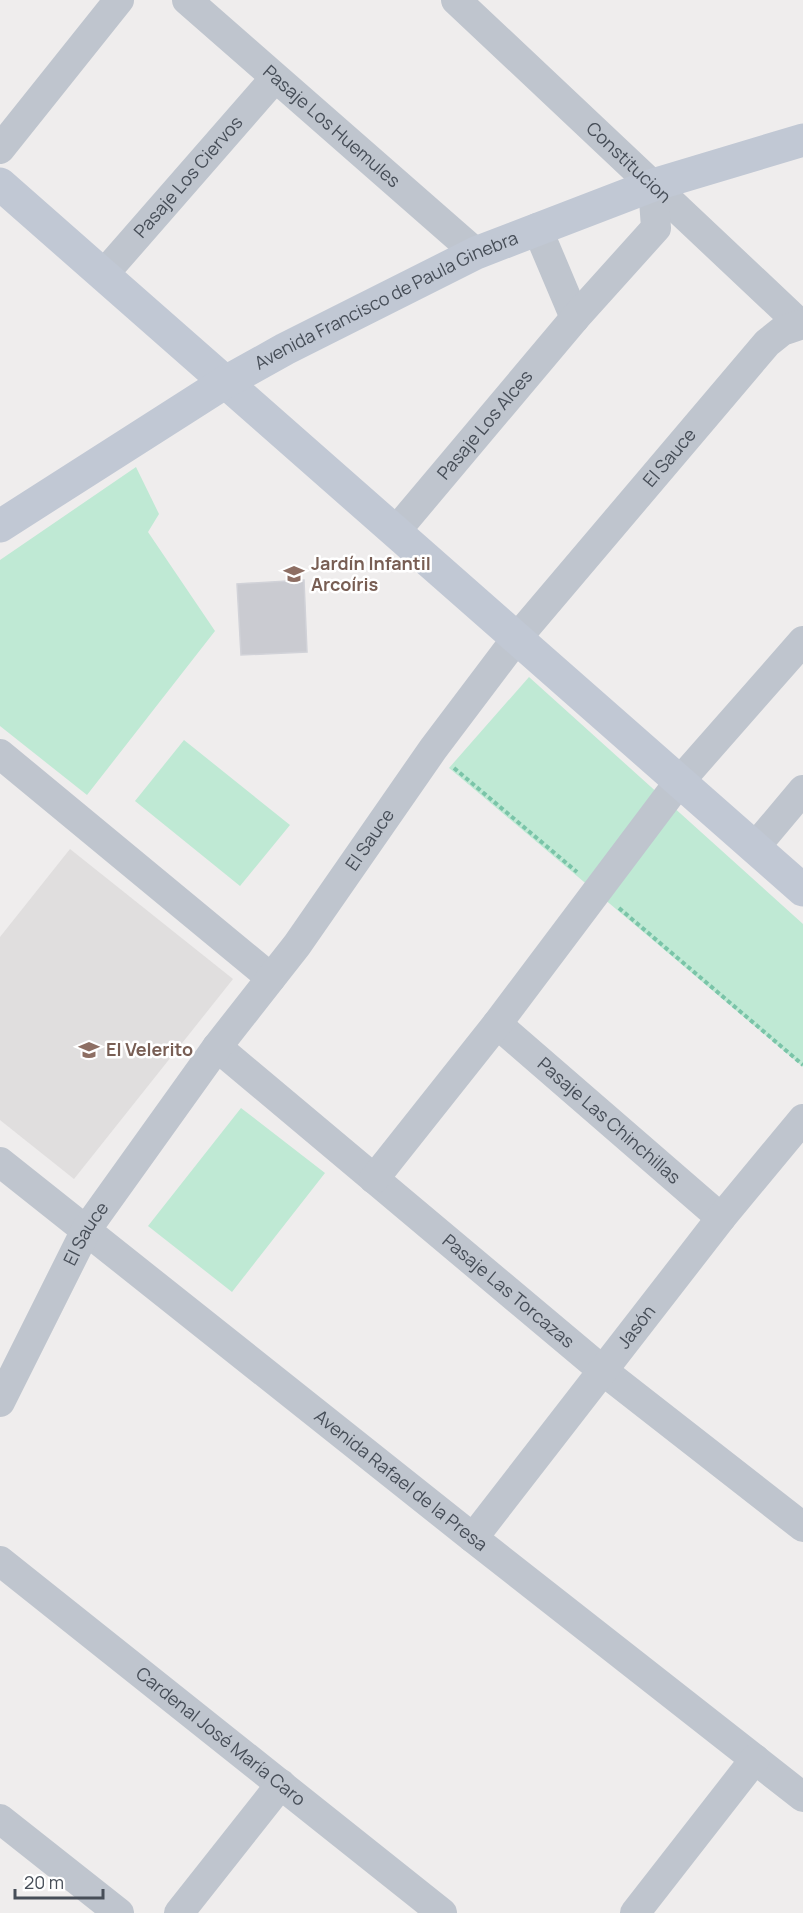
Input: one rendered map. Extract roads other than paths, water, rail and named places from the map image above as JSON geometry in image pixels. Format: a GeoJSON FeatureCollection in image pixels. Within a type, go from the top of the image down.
{"type":"FeatureCollection","features":[{"type":"Feature","properties":{"kind":"street"},"geometry":{"type":"LineString","coordinates":[[0,148],[118,0]]}},
{"type":"Feature","properties":{"kind":"street","name":"Pasaje Los Huemules"},"geometry":{"type":"LineString","coordinates":[[187,0],[476,253]]}},
{"type":"Feature","properties":{"kind":"street","name":"Constitucion"},"geometry":{"type":"LineString","coordinates":[[456,0],[802,324]]}},
{"type":"Feature","properties":{"kind":"street","name":"Pasaje Los Ciervos"},"geometry":{"type":"LineString","coordinates":[[103,275],[275,78]]}},
{"type":"Feature","properties":{"kind":"street","name":"Avenida Francisco de Paula Ginebra"},"geometry":{"type":"LineString","coordinates":[[0,526],[224,383],[285,349],[476,253],[653,184],[803,140]]}},
{"type":"Feature","properties":{"kind":"street"},"geometry":{"type":"LineString","coordinates":[[0,184],[803,890]]}},
{"type":"Feature","properties":{"kind":"street","name":"Pasaje Los Alces"},"geometry":{"type":"LineString","coordinates":[[394,532],[575,318],[656,228],[653,184]]}},
{"type":"Feature","properties":{"kind":"street"},"geometry":{"type":"LineString","coordinates":[[537,228],[575,318]]}},
{"type":"Feature","properties":{"kind":"street","name":"El Sauce"},"geometry":{"type":"LineString","coordinates":[[0,1402],[86,1230],[217,1047],[297,945],[433,749],[516,639],[767,343],[782,331],[802,324]]}},
{"type":"Feature","properties":{"kind":"street"},"geometry":{"type":"LineString","coordinates":[[374,1179],[496,1024],[679,782],[803,641]]}},
{"type":"Feature","properties":{"kind":"street"},"geometry":{"type":"LineString","coordinates":[[0,754],[271,978]]}},
{"type":"Feature","properties":{"kind":"street"},"geometry":{"type":"LineString","coordinates":[[755,847],[803,790]]}},
{"type":"Feature","properties":{"kind":"street","name":"Pasaje Las Chinchillas"},"geometry":{"type":"LineString","coordinates":[[496,1024],[722,1218]]}},
{"type":"Feature","properties":{"kind":"street","name":"Pasaje Las Torcazas"},"geometry":{"type":"LineString","coordinates":[[217,1047],[602,1370],[803,1527]]}},
{"type":"Feature","properties":{"kind":"street","name":"Jasón"},"geometry":{"type":"LineString","coordinates":[[472,1538],[722,1218],[803,1119]]}},
{"type":"Feature","properties":{"kind":"street","name":"Avenida Rafael de la Presa"},"geometry":{"type":"LineString","coordinates":[[0,1162],[472,1538],[803,1797]]}},
{"type":"Feature","properties":{"kind":"street","name":"Cardenal José María Caro"},"geometry":{"type":"LineString","coordinates":[[0,1561],[442,1913]]}},
{"type":"Feature","properties":{"kind":"street"},"geometry":{"type":"LineString","coordinates":[[635,1913],[755,1759]]}},
{"type":"Feature","properties":{"kind":"street"},"geometry":{"type":"LineString","coordinates":[[179,1913],[281,1784]]}},
{"type":"Feature","properties":{"kind":"street"},"geometry":{"type":"LineString","coordinates":[[0,1819],[120,1913]]}},
{"type":"Feature","properties":{"kind":"place","name":"Jardín Infantil Arcoíris"},"geometry":{"type":"Point","coordinates":[294,574]}},
{"type":"Feature","properties":{"kind":"place","name":"El Velerito"},"geometry":{"type":"Point","coordinates":[89,1050]}}]}
